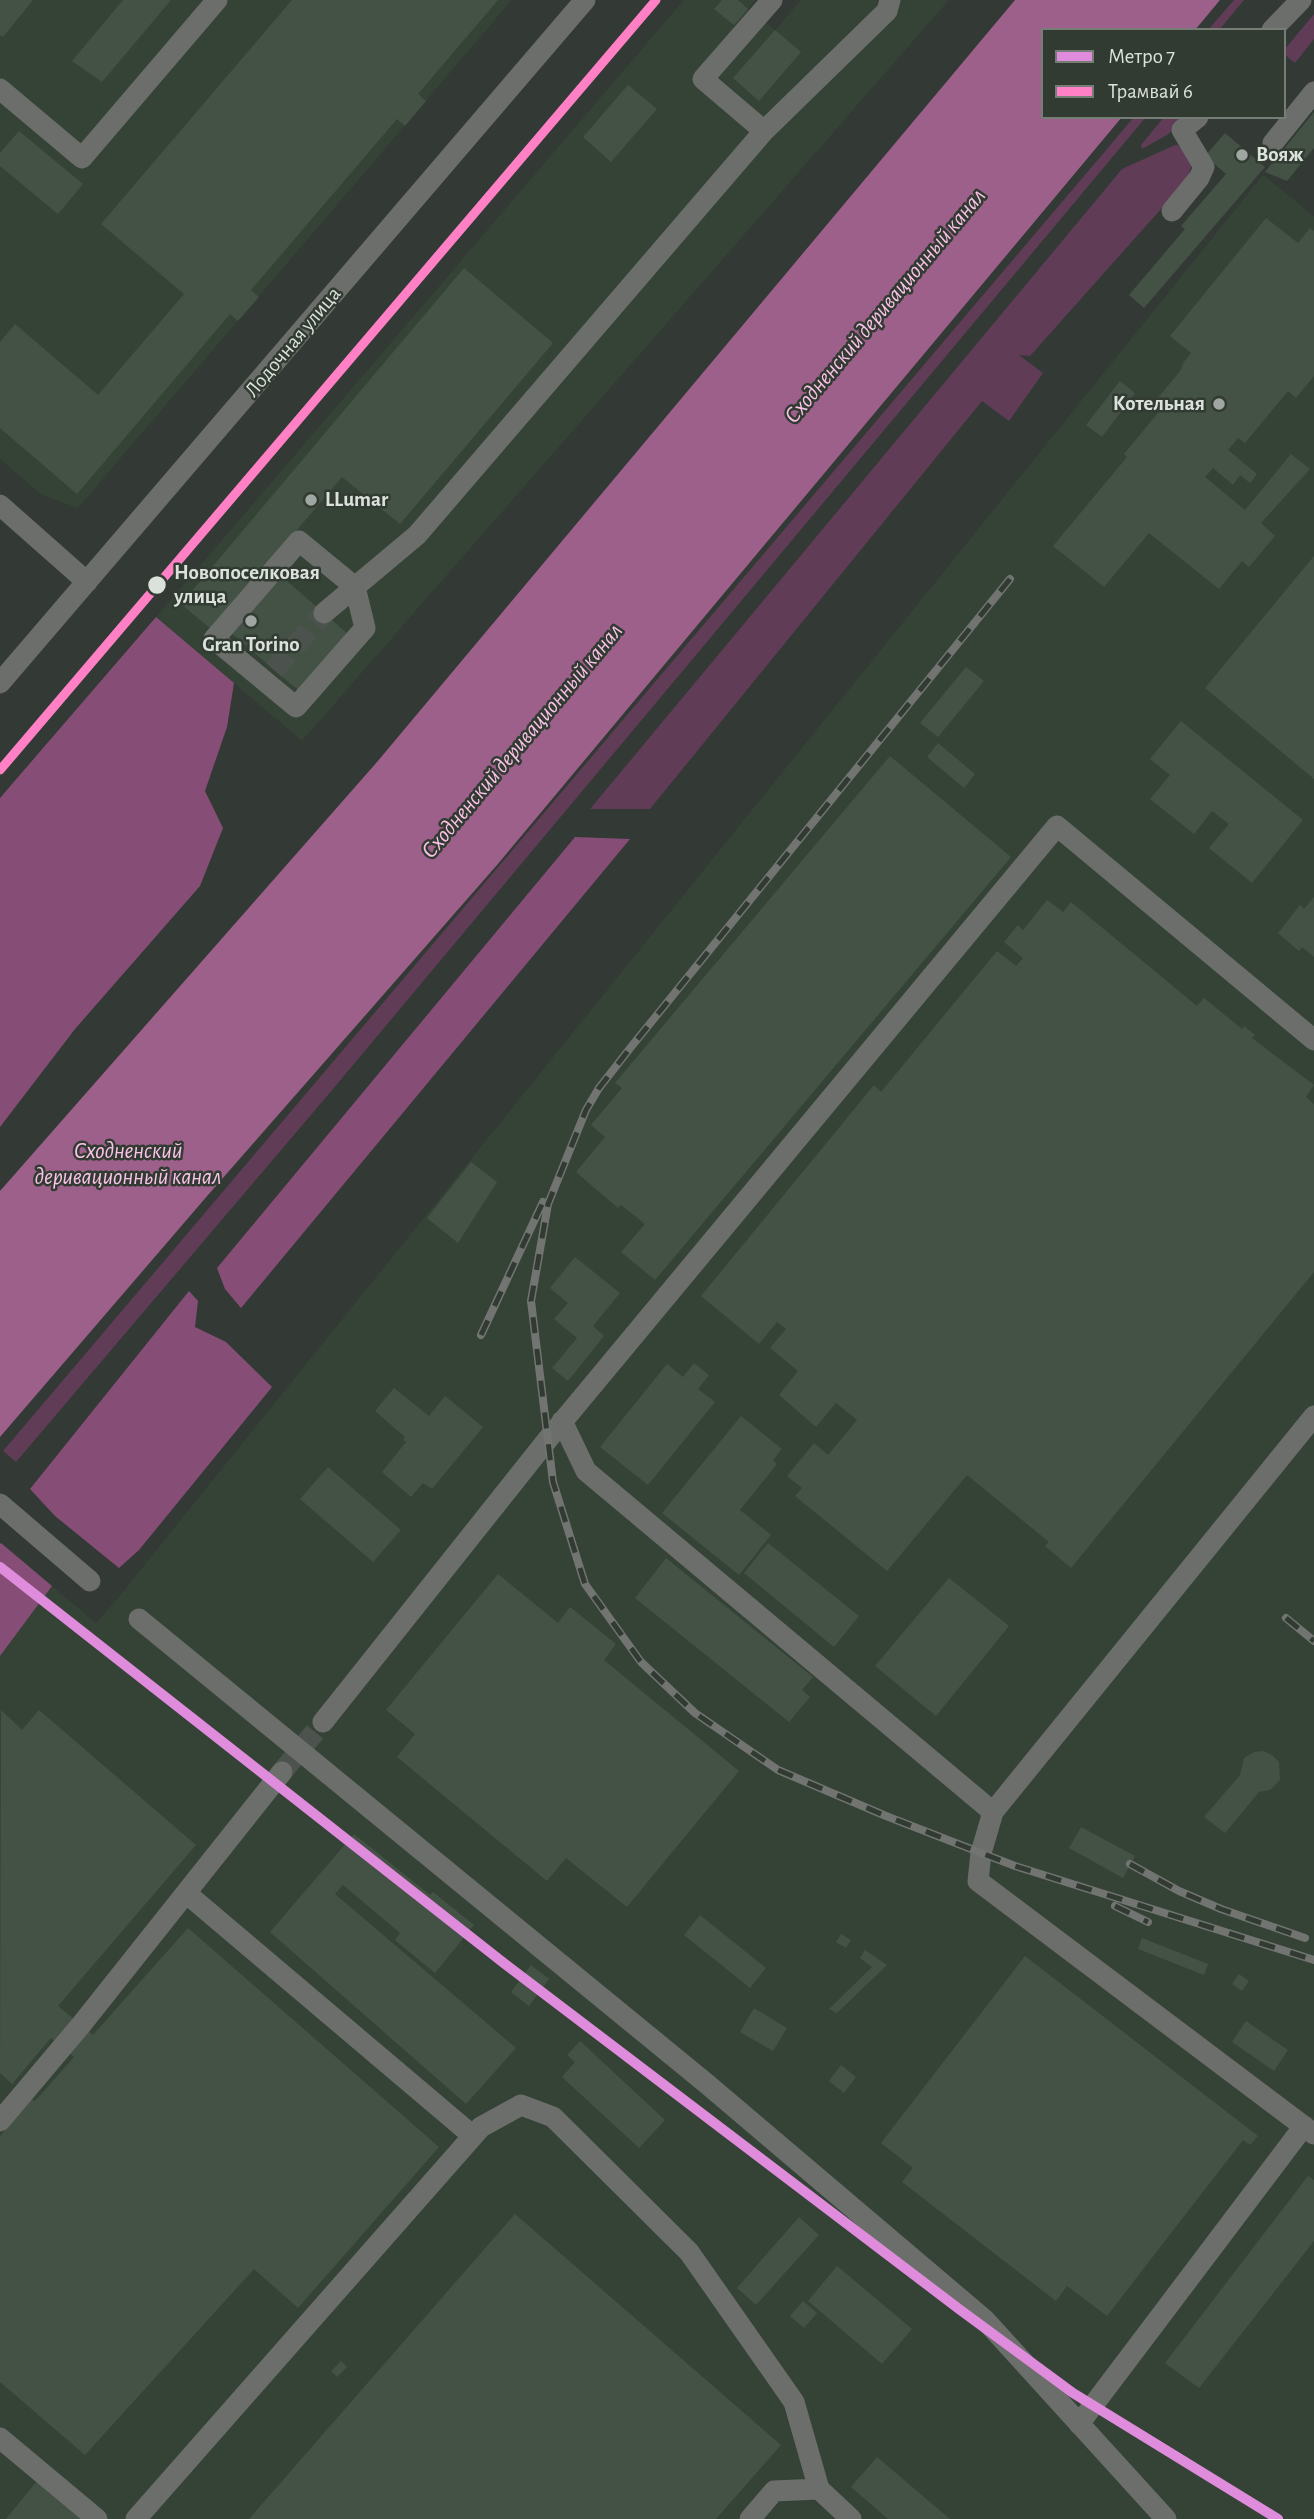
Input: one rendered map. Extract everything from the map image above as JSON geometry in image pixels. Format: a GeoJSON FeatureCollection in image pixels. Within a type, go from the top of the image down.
{"type":"FeatureCollection","features":[{"type":"Feature","properties":{"kind":"street"},"geometry":{"type":"LineString","coordinates":[[0,89],[82,158],[217,0]]}},
{"type":"Feature","properties":{"kind":"street","name":"Лодочная улица"},"geometry":{"type":"LineString","coordinates":[[0,682],[585,0]]}},
{"type":"Feature","properties":{"kind":"street"},"geometry":{"type":"LineString","coordinates":[[764,131],[703,79],[772,0]]}},
{"type":"Feature","properties":{"kind":"street"},"geometry":{"type":"LineString","coordinates":[[324,614],[417,535],[764,131],[887,12],[890,0]]}},
{"type":"Feature","properties":{"kind":"street"},"geometry":{"type":"LineString","coordinates":[[1274,28],[1301,0]]}},
{"type":"Feature","properties":{"kind":"street"},"geometry":{"type":"LineString","coordinates":[[1273,143],[1314,92]]}},
{"type":"Feature","properties":{"kind":"street"},"geometry":{"type":"LineString","coordinates":[[1172,211],[1199,178],[1204,167],[1182,130],[1196,119]]}},
{"type":"Feature","properties":{"kind":"street"},"geometry":{"type":"LineString","coordinates":[[0,505],[87,582]]}},
{"type":"Feature","properties":{"kind":"street"},"geometry":{"type":"LineString","coordinates":[[299,541],[355,587],[365,628],[296,707],[270,675],[214,639],[299,541]]}},
{"type":"Feature","properties":{"kind":"street"},"geometry":{"type":"LineString","coordinates":[[323,1722],[562,1422],[1057,826],[1314,1040]]}},
{"type":"Feature","properties":{"kind":"street"},"geometry":{"type":"LineString","coordinates":[[1079,2424],[1309,2130],[978,1881],[981,1853],[993,1812],[1314,1416]]}},
{"type":"Feature","properties":{"kind":"street"},"geometry":{"type":"LineString","coordinates":[[562,1422],[586,1471],[993,1812]]}},
{"type":"Feature","properties":{"kind":"street"},"geometry":{"type":"LineString","coordinates":[[0,1504],[90,1581]]}},
{"type":"Feature","properties":{"kind":"street"},"geometry":{"type":"LineString","coordinates":[[139,1619],[707,2084],[985,2320],[1166,2519]]}},
{"type":"Feature","properties":{"kind":"street"},"geometry":{"type":"LineString","coordinates":[[0,2121],[81,2025],[282,1772]]}},
{"type":"Feature","properties":{"kind":"street"},"geometry":{"type":"LineString","coordinates":[[186,1893],[473,2136]]}},
{"type":"Feature","properties":{"kind":"street"},"geometry":{"type":"LineString","coordinates":[[136,2519],[481,2127],[521,2105],[553,2117],[689,2252],[794,2402],[819,2489],[851,2519]]}},
{"type":"Feature","properties":{"kind":"street"},"geometry":{"type":"LineString","coordinates":[[0,2438],[97,2519]]}},
{"type":"Feature","properties":{"kind":"street"},"geometry":{"type":"LineString","coordinates":[[750,2519],[774,2491],[819,2489]]}},
{"type":"Feature","properties":{"kind":"shaded area"},"geometry":{"type":"Polygon","coordinates":[[[0,0],[512,0],[78,508],[42,495],[0,459],[0,0]]]}},
{"type":"Feature","properties":{"kind":"shaded area"},"geometry":{"type":"Polygon","coordinates":[[[684,0],[755,0],[748,9],[775,30],[801,0],[949,0],[302,741],[156,617],[684,0]]]}},
{"type":"Feature","properties":{"kind":"shaded area"},"geometry":{"type":"Polygon","coordinates":[[[1234,0],[1244,0],[1221,28],[1210,28],[1234,0]]]}},
{"type":"Feature","properties":{"kind":"shaded area"},"geometry":{"type":"Polygon","coordinates":[[[1314,14],[1314,39],[1295,63],[1286,56],[1286,48],[1314,14]]]}},
{"type":"Feature","properties":{"kind":"shaded area"},"geometry":{"type":"Polygon","coordinates":[[[1132,119],[1144,119],[333,1089],[16,1462],[3,1451],[1132,119]]]}},
{"type":"Feature","properties":{"kind":"shaded area"},"geometry":{"type":"Polygon","coordinates":[[[1162,119],[1187,119],[1167,135],[1142,149],[1141,145],[1162,119]]]}},
{"type":"Feature","properties":{"kind":"shaded area"},"geometry":{"type":"Polygon","coordinates":[[[1175,145],[1193,162],[1186,181],[1030,356],[1019,355],[1043,373],[1009,421],[982,401],[650,809],[590,809],[1122,169],[1175,145]]]}},
{"type":"Feature","properties":{"kind":"shaded area"},"geometry":{"type":"Polygon","coordinates":[[[1263,175],[1314,216],[1314,2519],[0,2519],[0,1656],[52,1586],[96,1623],[117,1599],[1263,175]]]}},
{"type":"Feature","properties":{"kind":"shaded area"},"geometry":{"type":"Polygon","coordinates":[[[156,617],[234,683],[227,727],[205,791],[223,828],[200,886],[75,1029],[0,1127],[0,798],[156,617]]]}},
{"type":"Feature","properties":{"kind":"shaded area"},"geometry":{"type":"Polygon","coordinates":[[[575,837],[630,839],[241,1308],[225,1289],[217,1268],[575,837]]]}},
{"type":"Feature","properties":{"kind":"shaded area"},"geometry":{"type":"Polygon","coordinates":[[[189,1291],[198,1301],[195,1327],[226,1342],[272,1387],[139,1550],[119,1568],[55,1516],[30,1489],[189,1291]]]}},
{"type":"Feature","properties":{"kind":"shaded area"},"geometry":{"type":"Polygon","coordinates":[[[0,1544],[52,1586],[0,1656],[0,1544]]]}},
{"type":"Feature","properties":{"kind":"water","name":"Сходненский деривационный канал"},"geometry":{"type":"Polygon","coordinates":[[[1015,0],[1220,0],[1197,28],[1041,28],[1041,119],[1120,119],[497,865],[0,1437],[0,1191],[377,762],[1015,0]]]}},
{"type":"Feature","properties":{"kind":"building"},"geometry":{"type":"Polygon","coordinates":[[[0,0],[33,0],[3,37],[0,35],[0,0]]]}},
{"type":"Feature","properties":{"kind":"building"},"geometry":{"type":"Polygon","coordinates":[[[123,0],[171,0],[102,82],[72,61],[123,0]]]}},
{"type":"Feature","properties":{"kind":"building"},"geometry":{"type":"Polygon","coordinates":[[[292,0],[498,0],[418,94],[426,101],[405,126],[397,119],[251,290],[259,297],[238,321],[230,314],[77,494],[0,428],[0,342],[15,324],[98,395],[184,294],[101,224],[292,0]]]}},
{"type":"Feature","properties":{"kind":"building"},"geometry":{"type":"Polygon","coordinates":[[[722,0],[738,0],[748,9],[734,25],[714,9],[722,0]]]}},
{"type":"Feature","properties":{"kind":"building"},"geometry":{"type":"Polygon","coordinates":[[[775,30],[801,52],[759,101],[733,78],[775,30]]]}},
{"type":"Feature","properties":{"kind":"building"},"geometry":{"type":"Polygon","coordinates":[[[628,85],[657,109],[611,162],[583,137],[628,85]]]}},
{"type":"Feature","properties":{"kind":"building"},"geometry":{"type":"Polygon","coordinates":[[[1314,112],[1314,148],[1287,181],[1265,172],[1314,112]]]}},
{"type":"Feature","properties":{"kind":"building"},"geometry":{"type":"Polygon","coordinates":[[[19,131],[83,184],[58,214],[0,166],[0,153],[19,131]]]}},
{"type":"Feature","properties":{"kind":"building"},"geometry":{"type":"Polygon","coordinates":[[[1225,133],[1265,167],[1144,308],[1129,295],[1185,229],[1181,226],[1226,174],[1205,156],[1225,133]]]}},
{"type":"Feature","properties":{"kind":"building","name":"Котельная"},"geometry":{"type":"Polygon","coordinates":[[[1266,218],[1298,243],[1310,228],[1314,231],[1314,376],[1296,398],[1288,391],[1245,443],[1238,438],[1228,450],[1257,474],[1250,483],[1240,475],[1233,485],[1213,468],[1205,477],[1245,510],[1291,454],[1310,469],[1261,523],[1275,536],[1249,567],[1242,561],[1219,589],[1149,533],[1104,587],[1053,546],[1127,457],[1124,454],[1163,407],[1156,400],[1181,370],[1191,353],[1170,336],[1266,218]]]}},
{"type":"Feature","properties":{"kind":"building"},"geometry":{"type":"Polygon","coordinates":[[[464,268],[553,343],[400,524],[342,477],[212,630],[181,604],[464,268]]]}},
{"type":"Feature","properties":{"kind":"building"},"geometry":{"type":"Polygon","coordinates":[[[1120,381],[1135,393],[1102,437],[1086,425],[1120,381]]]}},
{"type":"Feature","properties":{"kind":"building"},"geometry":{"type":"Polygon","coordinates":[[[1314,556],[1314,779],[1205,688],[1314,556]]]}},
{"type":"Feature","properties":{"kind":"building"},"geometry":{"type":"Polygon","coordinates":[[[280,575],[348,634],[299,691],[230,632],[280,575]]]}},
{"type":"Feature","properties":{"kind":"building"},"geometry":{"type":"Polygon","coordinates":[[[966,667],[984,681],[938,737],[920,723],[966,667]]]}},
{"type":"Feature","properties":{"kind":"building"},"geometry":{"type":"Polygon","coordinates":[[[1181,721],[1303,820],[1252,883],[1209,848],[1229,824],[1212,811],[1194,834],[1150,799],[1170,775],[1150,759],[1181,721]]]}},
{"type":"Feature","properties":{"kind":"building"},"geometry":{"type":"Polygon","coordinates":[[[938,743],[975,774],[964,788],[927,757],[938,743]]]}},
{"type":"Feature","properties":{"kind":"building"},"geometry":{"type":"Polygon","coordinates":[[[890,756],[1011,857],[655,1280],[621,1252],[645,1224],[621,1205],[618,1208],[576,1172],[605,1137],[591,1125],[622,1088],[615,1083],[890,756]]]}},
{"type":"Feature","properties":{"kind":"building"},"geometry":{"type":"Polygon","coordinates":[[[1314,897],[1314,957],[1302,947],[1299,951],[1278,933],[1300,905],[1304,909],[1314,897]]]}},
{"type":"Feature","properties":{"kind":"building"},"geometry":{"type":"Polygon","coordinates":[[[1047,900],[1063,912],[1071,902],[1197,1006],[1204,998],[1242,1029],[1244,1026],[1255,1035],[1252,1038],[1314,1085],[1306,1097],[1314,1104],[1314,1272],[1071,1568],[1045,1546],[1049,1542],[967,1475],[887,1571],[795,1496],[802,1488],[787,1476],[814,1443],[828,1455],[857,1420],[836,1403],[816,1427],[779,1395],[798,1371],[770,1348],[786,1329],[777,1322],[759,1344],[701,1296],[874,1085],[881,1092],[997,951],[1016,966],[1023,958],[1004,942],[1018,925],[1023,930],[1047,900]]]}},
{"type":"Feature","properties":{"kind":"building"},"geometry":{"type":"Polygon","coordinates":[[[471,1162],[497,1182],[458,1243],[427,1218],[471,1162]]]}},
{"type":"Feature","properties":{"kind":"building"},"geometry":{"type":"Polygon","coordinates":[[[575,1257],[620,1293],[593,1326],[604,1336],[568,1381],[552,1368],[577,1338],[554,1319],[568,1303],[550,1288],[575,1257]]]}},
{"type":"Feature","properties":{"kind":"building"},"geometry":{"type":"Polygon","coordinates":[[[694,1363],[709,1375],[698,1389],[715,1402],[648,1485],[600,1447],[667,1364],[683,1377],[694,1363]]]}},
{"type":"Feature","properties":{"kind":"building"},"geometry":{"type":"Polygon","coordinates":[[[394,1388],[429,1416],[445,1396],[483,1427],[432,1489],[423,1483],[411,1497],[382,1472],[406,1442],[403,1440],[405,1437],[375,1411],[394,1388]]]}},
{"type":"Feature","properties":{"kind":"building"},"geometry":{"type":"Polygon","coordinates":[[[741,1416],[782,1449],[773,1460],[777,1464],[740,1510],[771,1535],[739,1575],[662,1513],[741,1416]]]}},
{"type":"Feature","properties":{"kind":"building"},"geometry":{"type":"Polygon","coordinates":[[[328,1467],[401,1530],[373,1562],[300,1499],[328,1467]]]}},
{"type":"Feature","properties":{"kind":"building"},"geometry":{"type":"Polygon","coordinates":[[[768,1543],[859,1616],[834,1647],[744,1573],[768,1543]]]}},
{"type":"Feature","properties":{"kind":"building"},"geometry":{"type":"Polygon","coordinates":[[[666,1558],[813,1677],[802,1690],[810,1697],[789,1722],[635,1598],[666,1558]]]}},
{"type":"Feature","properties":{"kind":"building"},"geometry":{"type":"Polygon","coordinates":[[[498,1574],[558,1623],[570,1607],[616,1644],[604,1660],[739,1771],[627,1907],[566,1858],[547,1881],[397,1757],[415,1734],[386,1710],[498,1574]]]}},
{"type":"Feature","properties":{"kind":"building"},"geometry":{"type":"Polygon","coordinates":[[[949,1578],[1009,1626],[936,1716],[875,1666],[949,1578]]]}},
{"type":"Feature","properties":{"kind":"building"},"geometry":{"type":"Polygon","coordinates":[[[1,1710],[22,1730],[39,1710],[196,1845],[58,2006],[93,2035],[188,1928],[439,2147],[298,2308],[254,2269],[85,2455],[0,2382],[0,2136],[31,2099],[35,2101],[74,2057],[51,2038],[12,2084],[0,2073],[1,1710]]]}},
{"type":"Feature","properties":{"kind":"building"},"geometry":{"type":"Polygon","coordinates":[[[1263,1751],[1279,1762],[1280,1780],[1270,1790],[1259,1792],[1225,1833],[1204,1817],[1240,1775],[1244,1758],[1254,1752],[1263,1751]]]}},
{"type":"Feature","properties":{"kind":"building"},"geometry":{"type":"Polygon","coordinates":[[[1081,1827],[1135,1856],[1123,1878],[1069,1848],[1081,1827]]]}},
{"type":"Feature","properties":{"kind":"building"},"geometry":{"type":"Polygon","coordinates":[[[354,1834],[430,1895],[433,1892],[474,1925],[435,1973],[395,1940],[400,1933],[343,1885],[335,1894],[516,2048],[466,2104],[270,1932],[354,1834]]]}},
{"type":"Feature","properties":{"kind":"building"},"geometry":{"type":"Polygon","coordinates":[[[700,1915],[766,1968],[750,1988],[684,1935],[700,1915]]]}},
{"type":"Feature","properties":{"kind":"building"},"geometry":{"type":"Polygon","coordinates":[[[841,1934],[851,1940],[846,1948],[836,1942],[841,1934]]]}},
{"type":"Feature","properties":{"kind":"building"},"geometry":{"type":"Polygon","coordinates":[[[1142,1938],[1208,1964],[1204,1975],[1138,1949],[1142,1938]]]}},
{"type":"Feature","properties":{"kind":"building"},"geometry":{"type":"Polygon","coordinates":[[[865,1950],[887,1965],[837,2013],[829,2009],[872,1967],[860,1958],[865,1950]]]}},
{"type":"Feature","properties":{"kind":"building"},"geometry":{"type":"Polygon","coordinates":[[[1025,1956],[1258,2136],[1250,2145],[1243,2140],[1107,2316],[1067,2286],[1056,2301],[902,2182],[913,2168],[881,2143],[1025,1956]]]}},
{"type":"Feature","properties":{"kind":"building"},"geometry":{"type":"Polygon","coordinates":[[[531,1965],[549,1979],[529,2006],[511,1992],[531,1965]]]}},
{"type":"Feature","properties":{"kind":"building"},"geometry":{"type":"Polygon","coordinates":[[[1239,1974],[1249,1981],[1242,1991],[1232,1984],[1239,1974]]]}},
{"type":"Feature","properties":{"kind":"building"},"geometry":{"type":"Polygon","coordinates":[[[754,2008],[787,2028],[773,2051],[740,2032],[754,2008]]]}},
{"type":"Feature","properties":{"kind":"building"},"geometry":{"type":"Polygon","coordinates":[[[1246,2021],[1288,2050],[1274,2071],[1232,2042],[1246,2021]]]}},
{"type":"Feature","properties":{"kind":"building"},"geometry":{"type":"Polygon","coordinates":[[[580,2041],[665,2120],[639,2148],[562,2077],[575,2062],[567,2055],[580,2041]]]}},
{"type":"Feature","properties":{"kind":"building"},"geometry":{"type":"Polygon","coordinates":[[[841,2065],[856,2077],[844,2093],[829,2081],[841,2065]]]}},
{"type":"Feature","properties":{"kind":"building"},"geometry":{"type":"Polygon","coordinates":[[[1308,2176],[1314,2180],[1314,2241],[1199,2388],[1165,2363],[1308,2176]]]}},
{"type":"Feature","properties":{"kind":"building"},"geometry":{"type":"Polygon","coordinates":[[[515,2214],[781,2445],[716,2519],[249,2519],[515,2214]]]}},
{"type":"Feature","properties":{"kind":"building"},"geometry":{"type":"Polygon","coordinates":[[[799,2217],[819,2235],[756,2305],[737,2288],[799,2217]]]}},
{"type":"Feature","properties":{"kind":"building"},"geometry":{"type":"Polygon","coordinates":[[[837,2266],[912,2329],[882,2364],[808,2301],[837,2266]]]}},
{"type":"Feature","properties":{"kind":"building"},"geometry":{"type":"Polygon","coordinates":[[[803,2301],[817,2313],[804,2328],[790,2316],[803,2301]]]}},
{"type":"Feature","properties":{"kind":"building"},"geometry":{"type":"Polygon","coordinates":[[[341,2361],[347,2367],[337,2377],[331,2371],[341,2361]]]}},
{"type":"Feature","properties":{"kind":"building"},"geometry":{"type":"Polygon","coordinates":[[[877,2457],[950,2519],[888,2519],[851,2487],[877,2457]]]}},
{"type":"Feature","properties":{"kind":"building"},"geometry":{"type":"Polygon","coordinates":[[[37,2481],[82,2519],[6,2519],[37,2481]]]}},
{"type":"Feature","properties":{"kind":"tunnel"},"geometry":{"type":"LineString","coordinates":[[274,670],[324,613]]}},
{"type":"Feature","properties":{"kind":"tunnel"},"geometry":{"type":"LineString","coordinates":[[282,1772],[323,1722]]}},
{"type":"Feature","properties":{"kind":"railway"},"geometry":{"type":"LineString","coordinates":[[1010,579],[631,1047],[599,1088],[586,1110],[548,1204],[531,1301],[553,1482],[585,1584],[641,1662],[695,1713],[778,1770],[1015,1866],[1314,1960]]}},
{"type":"Feature","properties":{"kind":"railway"},"geometry":{"type":"LineString","coordinates":[[481,1335],[543,1202]]}},
{"type":"Feature","properties":{"kind":"railway"},"geometry":{"type":"LineString","coordinates":[[1286,1618],[1314,1641]]}},
{"type":"Feature","properties":{"kind":"railway"},"geometry":{"type":"LineString","coordinates":[[1130,1864],[1179,1891],[1221,1909],[1305,1938]]}},
{"type":"Feature","properties":{"kind":"railway"},"geometry":{"type":"LineString","coordinates":[[1115,1906],[1148,1922]]}},
{"type":"Feature","properties":{"kind":"metro line","name":"7"},"geometry":{"type":"LineString","coordinates":[[0,1567],[505,1964],[959,2309],[1073,2393],[1278,2519]]}},
{"type":"Feature","properties":{"kind":"tram line","name":"6"},"geometry":{"type":"LineString","coordinates":[[0,770],[656,0]]}},
{"type":"Feature","properties":{"kind":"place","name":"Вояж"},"geometry":{"type":"Point","coordinates":[1242,155]}},
{"type":"Feature","properties":{"kind":"place","name":"Котельная"},"geometry":{"type":"Point","coordinates":[1219,404]}},
{"type":"Feature","properties":{"kind":"place","name":"LLumar"},"geometry":{"type":"Point","coordinates":[311,500]}},
{"type":"Feature","properties":{"kind":"place","name":"Новопоселковая улица"},"geometry":{"type":"Point","coordinates":[157,585]}},
{"type":"Feature","properties":{"kind":"place","name":"Gran Torino"},"geometry":{"type":"Point","coordinates":[251,621]}}]}
